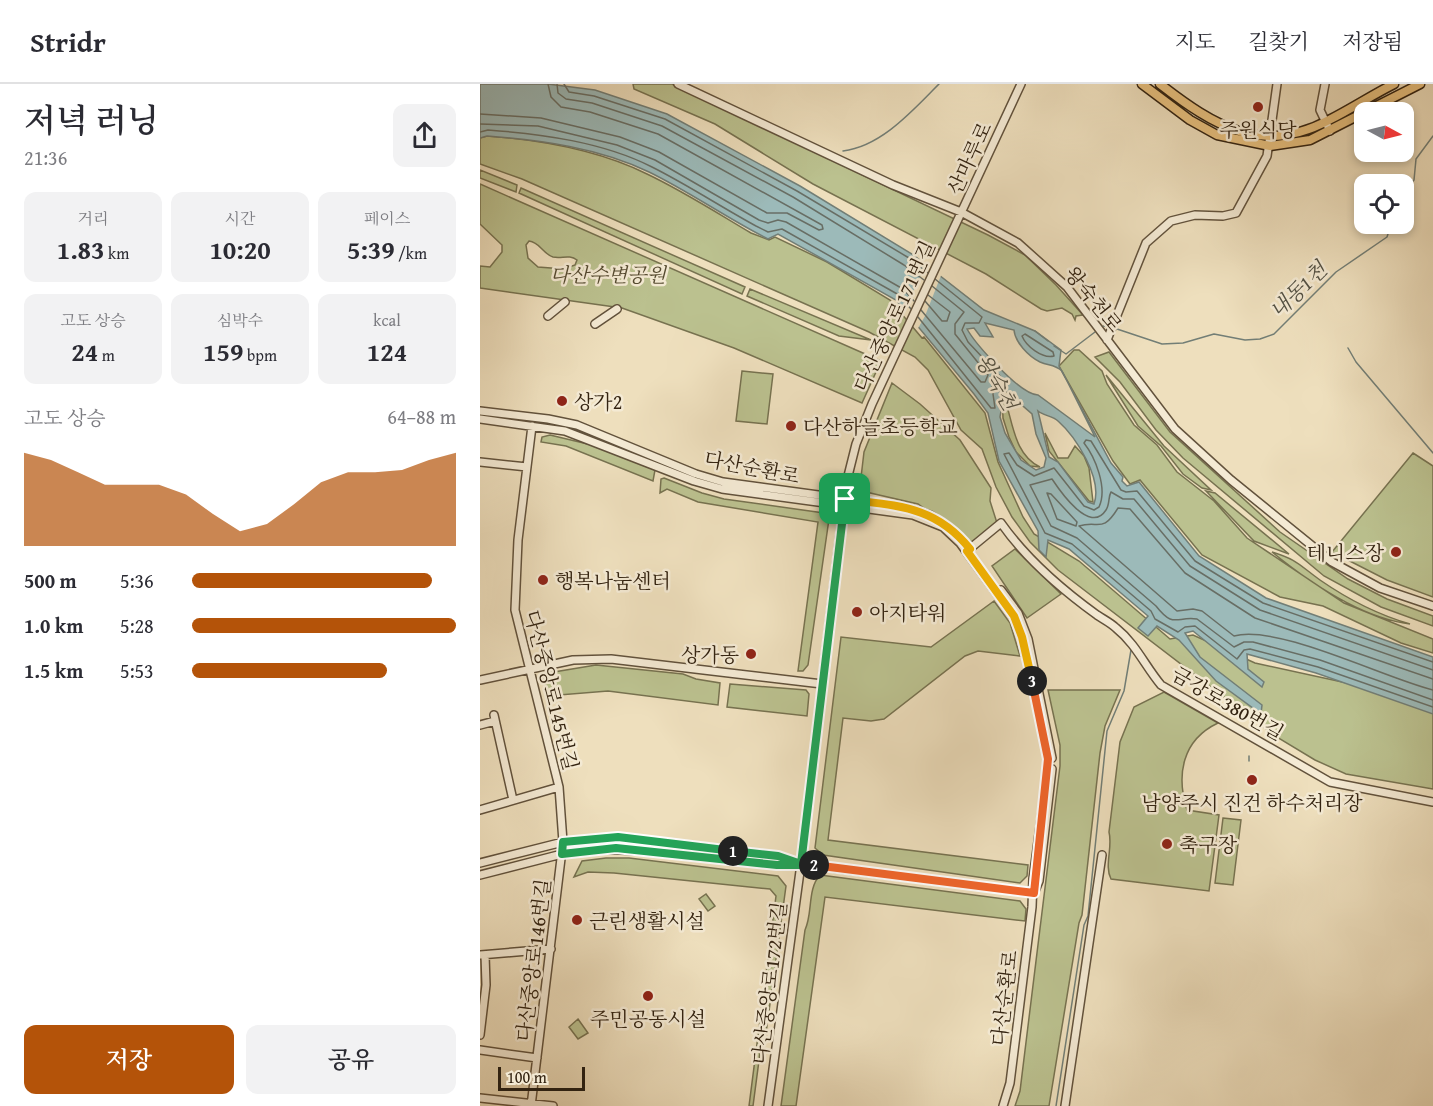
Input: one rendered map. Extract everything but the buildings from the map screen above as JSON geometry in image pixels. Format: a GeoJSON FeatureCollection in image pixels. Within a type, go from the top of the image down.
{"type":"FeatureCollection","features":[{"type":"Feature","properties":{"kind":"main road"},"geometry":{"type":"LineString","coordinates":[[1142,84],[1190,120],[1217,135],[1269,146],[1311,140],[1361,112],[1420,84]]}},
{"type":"Feature","properties":{"kind":"main road"},"geometry":{"type":"LineString","coordinates":[[1160,84],[1210,121],[1240,131],[1271,136],[1301,132],[1326,122],[1394,84]]}},
{"type":"Feature","properties":{"kind":"street","name":"왕숙천로"},"geometry":{"type":"LineString","coordinates":[[678,84],[1018,243],[1067,288],[1175,429],[1231,480],[1332,562],[1380,588],[1433,606]]}},
{"type":"Feature","properties":{"kind":"street","name":"산마루로"},"geometry":{"type":"LineString","coordinates":[[960,215],[1021,84]]}},
{"type":"Feature","properties":{"kind":"street"},"geometry":{"type":"LineString","coordinates":[[1107,340],[1146,243],[1171,222],[1195,215],[1223,216],[1236,213],[1267,156],[1277,84]]}},
{"type":"Feature","properties":{"kind":"street"},"geometry":{"type":"LineString","coordinates":[[1325,84],[1320,110],[1330,131]]}},
{"type":"Feature","properties":{"kind":"street","name":"다산중앙로171번길"},"geometry":{"type":"LineString","coordinates":[[801,864],[844,503],[856,444],[960,215]]}},
{"type":"Feature","properties":{"kind":"street"},"geometry":{"type":"LineString","coordinates":[[548,316],[565,302]]}},
{"type":"Feature","properties":{"kind":"street"},"geometry":{"type":"LineString","coordinates":[[595,324],[617,309]]}},
{"type":"Feature","properties":{"kind":"street","name":"다산순환로"},"geometry":{"type":"LineString","coordinates":[[480,411],[577,425],[712,480],[922,518],[942,527],[968,550],[1012,603],[1023,624],[1051,744],[1049,811],[1039,881],[1034,893],[1010,1083],[1003,1106]]}},
{"type":"Feature","properties":{"kind":"street","name":"다산순환로"},"geometry":{"type":"LineString","coordinates":[[480,419],[581,435],[706,485],[753,495],[844,503]]}},
{"type":"Feature","properties":{"kind":"street","name":"다산중앙로145번길"},"geometry":{"type":"LineString","coordinates":[[532,426],[514,610],[559,787],[562,854]]}},
{"type":"Feature","properties":{"kind":"street"},"geometry":{"type":"LineString","coordinates":[[480,468],[480,462],[527,467]]}},
{"type":"Feature","properties":{"kind":"street","name":"금강로380번길"},"geometry":{"type":"LineString","coordinates":[[968,550],[1002,523],[1016,545],[1037,566],[1115,627],[1138,648],[1149,670],[1161,686],[1330,782],[1433,802]]}},
{"type":"Feature","properties":{"kind":"street"},"geometry":{"type":"LineString","coordinates":[[480,680],[573,660],[611,659],[822,684]]}},
{"type":"Feature","properties":{"kind":"street"},"geometry":{"type":"LineString","coordinates":[[480,724],[494,718],[513,800]]}},
{"type":"Feature","properties":{"kind":"street"},"geometry":{"type":"LineString","coordinates":[[480,810],[559,787]]}},
{"type":"Feature","properties":{"kind":"street"},"geometry":{"type":"LineString","coordinates":[[480,863],[563,842],[618,837],[778,856],[801,864]]}},
{"type":"Feature","properties":{"kind":"street"},"geometry":{"type":"LineString","coordinates":[[480,875],[562,854],[616,848],[777,865],[801,864],[1034,893]]}},
{"type":"Feature","properties":{"kind":"street","name":"다산중앙로146번길"},"geometry":{"type":"LineString","coordinates":[[531,1105],[562,854]]}},
{"type":"Feature","properties":{"kind":"street"},"geometry":{"type":"LineString","coordinates":[[1065,1106],[1102,855]]}},
{"type":"Feature","properties":{"kind":"street","name":"다산중앙로172번길"},"geometry":{"type":"LineString","coordinates":[[768,1106],[801,864]]}},
{"type":"Feature","properties":{"kind":"street"},"geometry":{"type":"LineString","coordinates":[[480,1035],[486,985],[483,955],[551,949]]}},
{"type":"Feature","properties":{"kind":"street"},"geometry":{"type":"LineString","coordinates":[[480,1050],[537,1058]]}},
{"type":"Feature","properties":{"kind":"street"},"geometry":{"type":"LineString","coordinates":[[480,1098],[553,1106]]}},
{"type":"Feature","properties":{"kind":"green space"},"geometry":{"type":"Polygon","coordinates":[[[633,84],[672,84],[988,235],[1025,255],[1083,315],[1076,316],[1075,320],[1072,314],[1062,308],[1047,311],[1041,309],[986,274],[813,184],[715,124],[634,89],[633,84]]]}},
{"type":"Feature","properties":{"kind":"green space"},"geometry":{"type":"Polygon","coordinates":[[[487,136],[569,147],[609,158],[674,188],[751,233],[769,240],[775,237],[827,262],[890,300],[922,338],[924,337],[985,413],[998,462],[1023,517],[1034,534],[1079,561],[1170,639],[1193,635],[1255,663],[1356,685],[1433,711],[1433,789],[1346,774],[1315,760],[1275,736],[1058,570],[1030,542],[1012,517],[996,487],[982,449],[961,430],[928,370],[915,357],[869,332],[522,179],[480,164],[480,138],[487,136]]]}},
{"type":"Feature","properties":{"kind":"green space"},"geometry":{"type":"Polygon","coordinates":[[[480,170],[517,185],[516,192],[480,178],[480,170]]]}},
{"type":"Feature","properties":{"kind":"green space","name":"다산수변공원"},"geometry":{"type":"Polygon","coordinates":[[[480,184],[881,361],[862,403],[734,348],[622,308],[480,288],[480,266],[490,267],[502,252],[502,245],[480,224],[480,184]],[[529,241],[526,245],[528,258],[538,267],[564,269],[575,265],[577,260],[574,258],[553,257],[529,241]]]}},
{"type":"Feature","properties":{"kind":"green space"},"geometry":{"type":"Polygon","coordinates":[[[521,188],[745,287],[742,294],[519,193],[521,188]]]}},
{"type":"Feature","properties":{"kind":"green space"},"geometry":{"type":"Polygon","coordinates":[[[750,289],[871,340],[839,336],[747,296],[750,289]]]}},
{"type":"Feature","properties":{"kind":"green space"},"geometry":{"type":"Polygon","coordinates":[[[1074,350],[1079,350],[1102,371],[1107,384],[1134,425],[1157,445],[1177,472],[1214,501],[1247,538],[1344,603],[1433,639],[1433,653],[1401,643],[1323,606],[1280,597],[1202,555],[1140,480],[1130,484],[1113,461],[1059,366],[1074,350]]]}},
{"type":"Feature","properties":{"kind":"green space"},"geometry":{"type":"Polygon","coordinates":[[[1109,352],[1170,432],[1280,532],[1348,579],[1387,599],[1433,616],[1433,626],[1381,607],[1324,576],[1183,458],[1156,430],[1120,382],[1095,357],[1109,352]]]}},
{"type":"Feature","properties":{"kind":"green space"},"geometry":{"type":"Polygon","coordinates":[[[742,371],[773,374],[767,424],[736,421],[742,371]]]}},
{"type":"Feature","properties":{"kind":"green space"},"geometry":{"type":"Polygon","coordinates":[[[1106,375],[1164,446],[1211,490],[1202,488],[1183,474],[1161,446],[1138,426],[1106,375]]]}},
{"type":"Feature","properties":{"kind":"green space"},"geometry":{"type":"Polygon","coordinates":[[[892,383],[920,404],[960,440],[991,488],[990,501],[997,523],[972,542],[918,504],[866,492],[860,486],[864,452],[892,383]]]}},
{"type":"Feature","properties":{"kind":"green space"},"geometry":{"type":"Polygon","coordinates":[[[1002,391],[1019,444],[1031,461],[1040,467],[1030,466],[1016,452],[1003,418],[1002,391]]]}},
{"type":"Feature","properties":{"kind":"green space"},"geometry":{"type":"Polygon","coordinates":[[[1045,433],[1058,458],[1068,458],[1075,446],[1084,456],[1089,468],[1093,502],[1089,501],[1049,451],[1045,433]]]}},
{"type":"Feature","properties":{"kind":"green space"},"geometry":{"type":"Polygon","coordinates":[[[550,435],[596,446],[655,470],[653,481],[566,446],[541,442],[542,437],[550,435]]]}},
{"type":"Feature","properties":{"kind":"green space"},"geometry":{"type":"Polygon","coordinates":[[[1413,453],[1433,466],[1433,597],[1387,580],[1332,552],[1413,453]]]}},
{"type":"Feature","properties":{"kind":"green space"},"geometry":{"type":"Polygon","coordinates":[[[664,478],[724,499],[824,513],[829,519],[808,665],[803,671],[798,671],[818,522],[698,502],[667,489],[660,493],[661,479],[664,478]]]}},
{"type":"Feature","properties":{"kind":"green space"},"geometry":{"type":"Polygon","coordinates":[[[1206,491],[1215,493],[1289,554],[1254,541],[1206,491]]]}},
{"type":"Feature","properties":{"kind":"green space"},"geometry":{"type":"Polygon","coordinates":[[[1015,549],[1061,594],[1027,618],[992,566],[1015,549]]]}},
{"type":"Feature","properties":{"kind":"green space"},"geometry":{"type":"Polygon","coordinates":[[[1272,552],[1293,560],[1320,580],[1375,611],[1410,624],[1373,614],[1337,597],[1302,575],[1272,552]]]}},
{"type":"Feature","properties":{"kind":"green space"},"geometry":{"type":"Polygon","coordinates":[[[994,601],[1010,623],[1020,656],[978,651],[965,656],[884,719],[871,721],[843,718],[828,840],[1028,865],[1027,876],[1020,883],[823,855],[815,848],[841,637],[931,647],[994,601]]]}},
{"type":"Feature","properties":{"kind":"green space"},"geometry":{"type":"Polygon","coordinates":[[[596,665],[683,674],[720,683],[718,705],[608,691],[547,696],[544,679],[548,673],[596,665]]]}},
{"type":"Feature","properties":{"kind":"green space"},"geometry":{"type":"Polygon","coordinates":[[[730,684],[806,690],[809,694],[807,716],[727,707],[730,684]]]}},
{"type":"Feature","properties":{"kind":"green space"},"geometry":{"type":"Polygon","coordinates":[[[1048,690],[1120,690],[1105,726],[1100,753],[1082,915],[1049,1106],[1015,1106],[1020,1091],[1060,766],[1060,745],[1048,690]]]}},
{"type":"Feature","properties":{"kind":"green space"},"geometry":{"type":"Polygon","coordinates":[[[1164,692],[1218,723],[1196,739],[1189,749],[1182,772],[1187,810],[1219,815],[1209,891],[1111,879],[1109,874],[1109,832],[1120,742],[1134,707],[1164,692]]]}},
{"type":"Feature","properties":{"kind":"green space"},"geometry":{"type":"Polygon","coordinates":[[[1223,818],[1241,820],[1233,885],[1215,883],[1223,818]]]}},
{"type":"Feature","properties":{"kind":"green space"},"geometry":{"type":"Polygon","coordinates":[[[629,858],[778,876],[786,886],[766,1033],[760,1053],[753,1106],[749,1106],[776,896],[770,889],[614,873],[588,872],[574,877],[582,861],[629,858]]]}},
{"type":"Feature","properties":{"kind":"green space"},"geometry":{"type":"Polygon","coordinates":[[[820,875],[1020,901],[1026,909],[1025,921],[825,897],[796,1106],[781,1106],[805,930],[813,887],[820,875]]]}},
{"type":"Feature","properties":{"kind":"green space"},"geometry":{"type":"Polygon","coordinates":[[[706,894],[715,906],[708,911],[699,899],[706,894]]]}},
{"type":"Feature","properties":{"kind":"green space"},"geometry":{"type":"Polygon","coordinates":[[[578,1019],[588,1033],[578,1039],[569,1027],[578,1019]]]}},
{"type":"Feature","properties":{"kind":"water","name":"왕숙천"},"geometry":{"type":"Polygon","coordinates":[[[480,84],[548,84],[595,90],[667,114],[800,186],[912,254],[984,310],[1035,331],[1061,350],[1059,366],[1061,371],[1031,356],[1020,344],[1014,330],[985,323],[993,337],[980,336],[974,328],[967,329],[988,356],[1020,387],[1038,395],[1095,437],[1066,380],[1111,463],[1123,477],[1122,481],[1127,486],[1139,482],[1199,556],[1266,598],[1433,657],[1433,714],[1316,673],[1247,654],[1248,669],[1264,682],[1262,687],[1193,631],[1185,633],[1200,657],[1262,705],[1260,722],[1254,719],[1254,709],[1216,681],[1179,640],[1157,626],[1148,636],[1138,628],[1148,616],[1069,549],[1048,540],[1046,557],[1039,550],[1038,531],[999,461],[988,413],[896,300],[778,234],[768,239],[675,186],[630,164],[570,146],[487,136],[480,138],[480,84]],[[998,384],[1002,405],[1000,417],[1005,433],[1021,460],[1036,470],[1044,467],[1046,458],[1036,434],[1032,414],[998,384]],[[1038,411],[1049,457],[1058,462],[1088,502],[1094,504],[1095,483],[1080,448],[1058,421],[1038,411]]]}},
{"type":"Feature","properties":{"kind":"pier"},"geometry":{"type":"Polygon","coordinates":[[[927,261],[942,273],[917,330],[903,314],[927,261]]]}},
{"type":"Feature","properties":{"kind":"waterway"},"geometry":{"type":"LineString","coordinates":[[843,151],[857,148],[884,134],[939,84]]}},
{"type":"Feature","properties":{"kind":"waterway","name":"내동1천"},"geometry":{"type":"LineString","coordinates":[[1414,180],[1416,159],[1433,136]]}},
{"type":"Feature","properties":{"kind":"waterway","name":"내동1천"},"geometry":{"type":"LineString","coordinates":[[1114,328],[1162,344],[1183,343],[1214,334],[1245,340],[1260,339],[1274,334],[1336,272],[1387,237],[1388,234]]}},
{"type":"Feature","properties":{"kind":"waterway","name":"내동1천"},"geometry":{"type":"LineString","coordinates":[[1103,326],[1110,327]]}},
{"type":"Feature","properties":{"kind":"waterway","name":"내동1천"},"geometry":{"type":"LineString","coordinates":[[1035,331],[1048,341]]}},
{"type":"Feature","properties":{"kind":"waterway","name":"내동1천"},"geometry":{"type":"LineString","coordinates":[[1054,346],[1066,354],[1095,332]]}},
{"type":"Feature","properties":{"kind":"waterway"},"geometry":{"type":"LineString","coordinates":[[1348,348],[1356,362],[1433,453]]}},
{"type":"Feature","properties":{"kind":"waterway"},"geometry":{"type":"LineString","coordinates":[[1056,1106],[1084,925],[1088,916],[1107,731],[1124,691],[1131,650]]}},
{"type":"Feature","properties":{"kind":"waterway"},"geometry":{"type":"LineString","coordinates":[[1249,756],[1249,761]]}},
{"type":"Feature","properties":{"kind":"place","name":"주원식당"},"geometry":{"type":"Point","coordinates":[1258,107]}},
{"type":"Feature","properties":{"kind":"place","name":"상가2"},"geometry":{"type":"Point","coordinates":[562,401]}},
{"type":"Feature","properties":{"kind":"place","name":"다산하늘초등학교"},"geometry":{"type":"Point","coordinates":[791,426]}},
{"type":"Feature","properties":{"kind":"place","name":"테니스장"},"geometry":{"type":"Point","coordinates":[1396,552]}},
{"type":"Feature","properties":{"kind":"place","name":"행복나눔센터"},"geometry":{"type":"Point","coordinates":[543,580]}},
{"type":"Feature","properties":{"kind":"place","name":"아지타워"},"geometry":{"type":"Point","coordinates":[857,612]}},
{"type":"Feature","properties":{"kind":"place","name":"상가동"},"geometry":{"type":"Point","coordinates":[751,654]}},
{"type":"Feature","properties":{"kind":"place","name":"남양주시 진건 하수처리장"},"geometry":{"type":"Point","coordinates":[1252,780]}},
{"type":"Feature","properties":{"kind":"place","name":"축구장"},"geometry":{"type":"Point","coordinates":[1167,844]}},
{"type":"Feature","properties":{"kind":"place","name":"근린생활시설"},"geometry":{"type":"Point","coordinates":[577,920]}},
{"type":"Feature","properties":{"kind":"place","name":"주민공동시설"},"geometry":{"type":"Point","coordinates":[648,996]}},
{"type":"Feature","properties":{"kind":"route"},"geometry":{"type":"LineString","coordinates":[[845,499],[801,864],[778,856],[618,837],[563,842],[562,854],[616,848],[777,865],[801,864],[1034,893],[1033,879],[1048,754],[1022,637],[1014,616],[967,551],[970,549],[945,523],[919,510],[845,499]]}}]}
